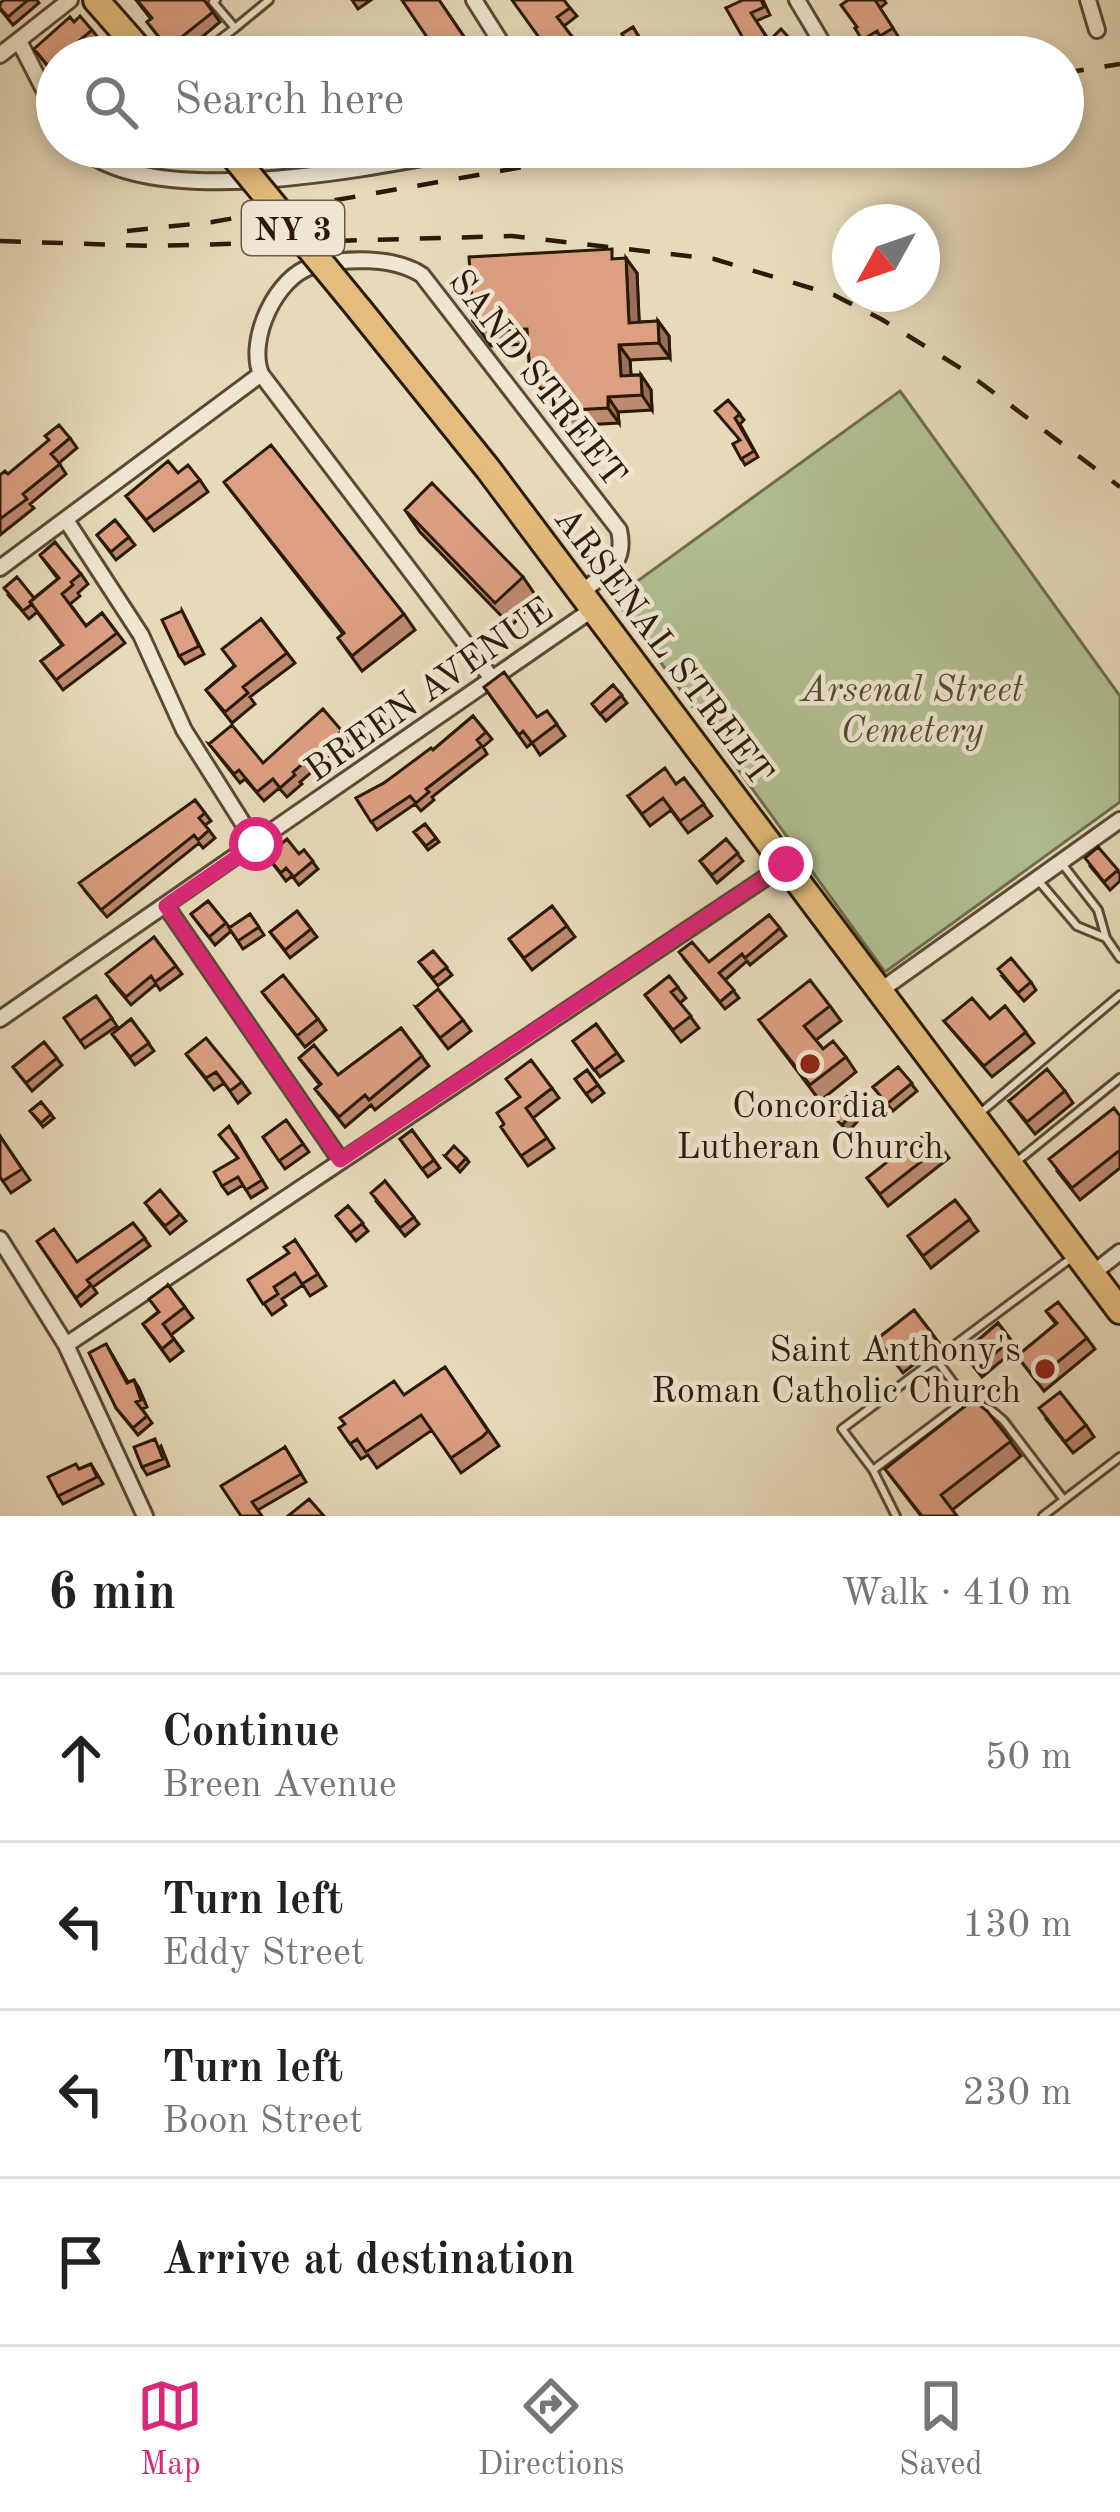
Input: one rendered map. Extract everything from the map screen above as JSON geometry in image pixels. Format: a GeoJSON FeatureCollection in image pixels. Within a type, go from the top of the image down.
{"type":"FeatureCollection","features":[{"type":"Feature","properties":{"kind":"highway"},"geometry":{"type":"LineString","coordinates":[[95,0],[127,36]]}},
{"type":"Feature","properties":{"kind":"highway","name":"ARSENAL STREET"},"geometry":{"type":"LineString","coordinates":[[243,168],[488,469],[1120,1311]]}},
{"type":"Feature","properties":{"kind":"street"},"geometry":{"type":"LineString","coordinates":[[0,55],[70,0]]}},
{"type":"Feature","properties":{"kind":"street"},"geometry":{"type":"LineString","coordinates":[[474,0],[497,36]]}},
{"type":"Feature","properties":{"kind":"street"},"geometry":{"type":"LineString","coordinates":[[1088,0],[1097,29]]}},
{"type":"Feature","properties":{"kind":"street"},"geometry":{"type":"LineString","coordinates":[[798,3],[818,36]]}},
{"type":"Feature","properties":{"kind":"street"},"geometry":{"type":"LineString","coordinates":[[20,43],[36,74]]}},
{"type":"Feature","properties":{"kind":"street"},"geometry":{"type":"LineString","coordinates":[[125,168],[202,183],[354,168]]}},
{"type":"Feature","properties":{"kind":"street","name":"SAND STREET"},"geometry":{"type":"LineString","coordinates":[[261,374],[255,350],[262,320],[282,291],[309,267],[385,260],[422,274],[619,530],[620,560],[587,601]]}},
{"type":"Feature","properties":{"kind":"street"},"geometry":{"type":"LineString","coordinates":[[0,568],[261,374],[493,680]]}},
{"type":"Feature","properties":{"kind":"street"},"geometry":{"type":"LineString","coordinates":[[65,520],[141,635],[184,730],[256,844]]}},
{"type":"Feature","properties":{"kind":"street","name":"BREEN AVENUE"},"geometry":{"type":"LineString","coordinates":[[0,1019],[493,680],[587,601]]}},
{"type":"Feature","properties":{"kind":"street"},"geometry":{"type":"LineString","coordinates":[[881,990],[1120,820]]}},
{"type":"Feature","properties":{"kind":"street"},"geometry":{"type":"LineString","coordinates":[[66,1345],[786,864]]}},
{"type":"Feature","properties":{"kind":"street"},"geometry":{"type":"LineString","coordinates":[[166,906],[340,1160]]}},
{"type":"Feature","properties":{"kind":"street"},"geometry":{"type":"LineString","coordinates":[[0,1239],[66,1345],[145,1516]]}},
{"type":"Feature","properties":{"kind":"street"},"geometry":{"type":"LineString","coordinates":[[1085,1263],[1120,1252]]}},
{"type":"Feature","properties":{"kind":"lane"},"geometry":{"type":"LineString","coordinates":[[216,0],[213,2],[236,28]]}},
{"type":"Feature","properties":{"kind":"lane"},"geometry":{"type":"LineString","coordinates":[[225,36],[269,0]]}},
{"type":"Feature","properties":{"kind":"lane"},"geometry":{"type":"LineString","coordinates":[[1061,862],[1098,910],[1106,938],[1120,958]]}},
{"type":"Feature","properties":{"kind":"lane"},"geometry":{"type":"LineString","coordinates":[[1037,879],[1077,926],[1106,938]]}},
{"type":"Feature","properties":{"kind":"lane"},"geometry":{"type":"LineString","coordinates":[[976,1117],[1120,995]]}},
{"type":"Feature","properties":{"kind":"lane"},"geometry":{"type":"LineString","coordinates":[[1012,1165],[1120,1078]]}},
{"type":"Feature","properties":{"kind":"lane"},"geometry":{"type":"LineString","coordinates":[[896,1516],[872,1470],[842,1429],[936,1359],[1085,1263]]}},
{"type":"Feature","properties":{"kind":"lane"},"geometry":{"type":"LineString","coordinates":[[936,1359],[966,1400],[991,1409],[1004,1420],[1064,1500]]}},
{"type":"Feature","properties":{"kind":"lane"},"geometry":{"type":"LineString","coordinates":[[872,1470],[966,1400]]}},
{"type":"Feature","properties":{"kind":"lane"},"geometry":{"type":"LineString","coordinates":[[1042,1516],[1120,1457]]}},
{"type":"Feature","properties":{"kind":"green space","name":"Arsenal Street Cemetery"},"geometry":{"type":"Polygon","coordinates":[[[900,391],[1120,696],[1120,802],[885,972],[614,598],[900,391]]]}},
{"type":"Feature","properties":{"kind":"building"},"geometry":{"type":"Polygon","coordinates":[[[4,0],[28,0],[8,17],[0,8],[4,0]]]}},
{"type":"Feature","properties":{"kind":"building"},"geometry":{"type":"Polygon","coordinates":[[[137,0],[204,0],[213,12],[183,36],[158,36],[147,22],[152,18],[137,0]]]}},
{"type":"Feature","properties":{"kind":"building"},"geometry":{"type":"Polygon","coordinates":[[[402,0],[439,0],[463,36],[426,36],[402,0]]]}},
{"type":"Feature","properties":{"kind":"building"},"geometry":{"type":"Polygon","coordinates":[[[512,0],[564,0],[570,8],[557,17],[572,36],[538,36],[512,0]]]}},
{"type":"Feature","properties":{"kind":"building"},"geometry":{"type":"Polygon","coordinates":[[[743,0],[761,0],[764,7],[751,13],[766,36],[742,36],[726,8],[743,0]]]}},
{"type":"Feature","properties":{"kind":"building"},"geometry":{"type":"Polygon","coordinates":[[[848,0],[875,0],[893,28],[880,36],[877,31],[860,36],[841,5],[848,0]]]}},
{"type":"Feature","properties":{"kind":"building"},"geometry":{"type":"Polygon","coordinates":[[[80,16],[92,30],[85,36],[49,36],[70,17],[74,22],[80,16]]]}},
{"type":"Feature","properties":{"kind":"building"},"geometry":{"type":"Polygon","coordinates":[[[612,249],[612,259],[626,258],[629,323],[658,321],[659,343],[619,345],[621,376],[641,375],[642,395],[608,397],[608,408],[554,411],[552,373],[530,374],[527,329],[481,331],[473,321],[469,257],[612,249]]]}},
{"type":"Feature","properties":{"kind":"building"},"geometry":{"type":"Polygon","coordinates":[[[728,400],[740,414],[735,418],[754,451],[741,459],[733,444],[740,440],[715,411],[728,400]]]}},
{"type":"Feature","properties":{"kind":"building"},"geometry":{"type":"Polygon","coordinates":[[[59,425],[70,438],[51,454],[60,464],[0,519],[0,475],[8,474],[49,440],[45,436],[59,425]]]}},
{"type":"Feature","properties":{"kind":"building"},"geometry":{"type":"Polygon","coordinates":[[[271,445],[404,614],[352,656],[338,638],[344,633],[224,482],[271,445]]]}},
{"type":"Feature","properties":{"kind":"building"},"geometry":{"type":"Polygon","coordinates":[[[168,461],[178,473],[188,465],[200,480],[146,520],[126,496],[168,461]]]}},
{"type":"Feature","properties":{"kind":"building"},"geometry":{"type":"Polygon","coordinates":[[[432,483],[523,577],[495,603],[405,510],[432,483]]]}},
{"type":"Feature","properties":{"kind":"building"},"geometry":{"type":"Polygon","coordinates":[[[115,520],[129,537],[111,552],[97,535],[115,520]]]}},
{"type":"Feature","properties":{"kind":"building"},"geometry":{"type":"Polygon","coordinates":[[[55,542],[81,574],[62,594],[86,626],[102,613],[117,633],[56,680],[41,661],[63,645],[30,602],[59,578],[40,555],[55,542]]]}},
{"type":"Feature","properties":{"kind":"building"},"geometry":{"type":"Polygon","coordinates":[[[17,577],[34,598],[23,611],[4,588],[17,577]]]}},
{"type":"Feature","properties":{"kind":"building"},"geometry":{"type":"Polygon","coordinates":[[[182,611],[199,646],[179,656],[162,620],[182,611]]]}},
{"type":"Feature","properties":{"kind":"building"},"geometry":{"type":"Polygon","coordinates":[[[261,619],[287,653],[243,687],[248,693],[225,712],[206,690],[235,666],[222,649],[261,619]]]}},
{"type":"Feature","properties":{"kind":"building"},"geometry":{"type":"Polygon","coordinates":[[[504,672],[537,717],[547,711],[557,724],[532,743],[523,731],[519,735],[484,687],[504,672]]]}},
{"type":"Feature","properties":{"kind":"building"},"geometry":{"type":"Polygon","coordinates":[[[613,685],[622,695],[600,714],[592,704],[613,685]]]}},
{"type":"Feature","properties":{"kind":"building"},"geometry":{"type":"Polygon","coordinates":[[[323,709],[342,731],[280,788],[273,779],[257,792],[209,744],[232,725],[263,763],[323,709]]]}},
{"type":"Feature","properties":{"kind":"building"},"geometry":{"type":"Polygon","coordinates":[[[473,716],[486,732],[477,740],[482,746],[426,789],[429,792],[416,803],[410,796],[371,822],[356,798],[433,750],[473,716]]]}},
{"type":"Feature","properties":{"kind":"building"},"geometry":{"type":"Polygon","coordinates":[[[665,768],[676,784],[684,778],[704,804],[680,821],[663,798],[642,814],[628,796],[665,768]]]}},
{"type":"Feature","properties":{"kind":"building"},"geometry":{"type":"Polygon","coordinates":[[[195,800],[205,813],[199,818],[209,830],[198,840],[194,835],[101,910],[79,883],[195,800]]]}},
{"type":"Feature","properties":{"kind":"building"},"geometry":{"type":"Polygon","coordinates":[[[425,824],[436,838],[426,846],[414,832],[425,824]]]}},
{"type":"Feature","properties":{"kind":"building"},"geometry":{"type":"Polygon","coordinates":[[[287,839],[299,854],[304,850],[313,861],[294,877],[286,868],[281,873],[267,856],[287,839]]]}},
{"type":"Feature","properties":{"kind":"building"},"geometry":{"type":"Polygon","coordinates":[[[726,839],[738,853],[712,875],[700,861],[726,839]]]}},
{"type":"Feature","properties":{"kind":"building"},"geometry":{"type":"Polygon","coordinates":[[[1098,847],[1118,870],[1104,882],[1085,858],[1098,847]]]}},
{"type":"Feature","properties":{"kind":"building"},"geometry":{"type":"Polygon","coordinates":[[[208,901],[226,923],[209,937],[191,914],[208,901]]]}},
{"type":"Feature","properties":{"kind":"building"},"geometry":{"type":"Polygon","coordinates":[[[552,906],[567,926],[524,958],[509,939],[552,906]]]}},
{"type":"Feature","properties":{"kind":"building"},"geometry":{"type":"Polygon","coordinates":[[[297,911],[311,929],[285,950],[270,932],[297,911]]]}},
{"type":"Feature","properties":{"kind":"building"},"geometry":{"type":"Polygon","coordinates":[[[250,914],[259,927],[238,941],[229,928],[250,914]]]}},
{"type":"Feature","properties":{"kind":"building"},"geometry":{"type":"Polygon","coordinates":[[[769,915],[780,928],[719,973],[734,990],[720,1002],[679,952],[692,942],[709,962],[769,915]]]}},
{"type":"Feature","properties":{"kind":"building"},"geometry":{"type":"Polygon","coordinates":[[[154,937],[176,966],[155,982],[151,976],[126,997],[106,974],[154,937]]]}},
{"type":"Feature","properties":{"kind":"building"},"geometry":{"type":"Polygon","coordinates":[[[433,951],[447,967],[433,978],[419,962],[433,951]]]}},
{"type":"Feature","properties":{"kind":"building"},"geometry":{"type":"Polygon","coordinates":[[[1011,958],[1031,982],[1018,993],[998,969],[1011,958]]]}},
{"type":"Feature","properties":{"kind":"building"},"geometry":{"type":"Polygon","coordinates":[[[283,975],[318,1019],[297,1036],[262,992],[283,975]]]}},
{"type":"Feature","properties":{"kind":"building"},"geometry":{"type":"Polygon","coordinates":[[[669,976],[678,987],[671,992],[691,1016],[673,1030],[645,995],[669,976]]]}},
{"type":"Feature","properties":{"kind":"building"},"geometry":{"type":"Polygon","coordinates":[[[810,980],[830,1006],[804,1026],[823,1049],[833,1041],[846,1057],[810,1085],[759,1020],[810,980]]]}},
{"type":"Feature","properties":{"kind":"building"},"geometry":{"type":"Polygon","coordinates":[[[438,989],[463,1020],[440,1038],[416,1007],[438,989]]]}},
{"type":"Feature","properties":{"kind":"building"},"geometry":{"type":"Polygon","coordinates":[[[96,996],[112,1018],[80,1041],[64,1018],[96,996]]]}},
{"type":"Feature","properties":{"kind":"building"},"geometry":{"type":"Polygon","coordinates":[[[972,998],[990,1019],[1005,1006],[1026,1032],[984,1066],[944,1021],[972,998]]]}},
{"type":"Feature","properties":{"kind":"building"},"geometry":{"type":"Polygon","coordinates":[[[131,1019],[149,1043],[130,1057],[112,1034],[131,1019]]]}},
{"type":"Feature","properties":{"kind":"building"},"geometry":{"type":"Polygon","coordinates":[[[596,1024],[617,1053],[594,1070],[573,1041],[596,1024]]]}},
{"type":"Feature","properties":{"kind":"building"},"geometry":{"type":"Polygon","coordinates":[[[401,1028],[422,1056],[369,1100],[365,1095],[339,1117],[315,1089],[321,1084],[299,1058],[314,1045],[338,1075],[401,1028]]]}},
{"type":"Feature","properties":{"kind":"building"},"geometry":{"type":"Polygon","coordinates":[[[206,1038],[242,1082],[230,1091],[216,1072],[206,1078],[186,1054],[206,1038]]]}},
{"type":"Feature","properties":{"kind":"building"},"geometry":{"type":"Polygon","coordinates":[[[44,1042],[57,1058],[26,1083],[13,1067],[44,1042]]]}},
{"type":"Feature","properties":{"kind":"building"},"geometry":{"type":"Polygon","coordinates":[[[531,1060],[552,1088],[526,1108],[547,1138],[521,1156],[497,1113],[520,1097],[506,1079],[531,1060]]]}},
{"type":"Feature","properties":{"kind":"building"},"geometry":{"type":"Polygon","coordinates":[[[898,1067],[912,1083],[887,1104],[873,1087],[898,1067]]]}},
{"type":"Feature","properties":{"kind":"building"},"geometry":{"type":"Polygon","coordinates":[[[1047,1069],[1065,1091],[1027,1122],[1009,1101],[1047,1069]]]}},
{"type":"Feature","properties":{"kind":"building"},"geometry":{"type":"Polygon","coordinates":[[[587,1070],[598,1085],[586,1094],[575,1079],[587,1070]]]}},
{"type":"Feature","properties":{"kind":"building"},"geometry":{"type":"Polygon","coordinates":[[[848,1095],[860,1105],[842,1125],[831,1115],[848,1095]]]}},
{"type":"Feature","properties":{"kind":"building"},"geometry":{"type":"Polygon","coordinates":[[[41,1102],[51,1114],[41,1123],[30,1111],[41,1102]]]}},
{"type":"Feature","properties":{"kind":"building"},"geometry":{"type":"Polygon","coordinates":[[[1114,1108],[1120,1116],[1120,1150],[1072,1188],[1049,1159],[1114,1108]]]}},
{"type":"Feature","properties":{"kind":"building"},"geometry":{"type":"Polygon","coordinates":[[[286,1120],[303,1144],[279,1161],[263,1137],[286,1120]]]}},
{"type":"Feature","properties":{"kind":"building"},"geometry":{"type":"Polygon","coordinates":[[[229,1126],[262,1180],[246,1190],[238,1177],[222,1186],[214,1172],[238,1158],[219,1135],[229,1126]]]}},
{"type":"Feature","properties":{"kind":"building"},"geometry":{"type":"Polygon","coordinates":[[[412,1130],[434,1160],[422,1169],[400,1139],[412,1130]]]}},
{"type":"Feature","properties":{"kind":"building"},"geometry":{"type":"Polygon","coordinates":[[[928,1130],[941,1146],[880,1194],[867,1178],[907,1146],[911,1150],[928,1130]]]}},
{"type":"Feature","properties":{"kind":"building"},"geometry":{"type":"Polygon","coordinates":[[[0,1136],[22,1169],[3,1181],[0,1177],[0,1136]]]}},
{"type":"Feature","properties":{"kind":"building"},"geometry":{"type":"Polygon","coordinates":[[[454,1146],[466,1158],[457,1168],[445,1156],[454,1146]]]}},
{"type":"Feature","properties":{"kind":"building"},"geometry":{"type":"Polygon","coordinates":[[[385,1181],[414,1217],[400,1228],[371,1193],[385,1181]]]}},
{"type":"Feature","properties":{"kind":"building"},"geometry":{"type":"Polygon","coordinates":[[[160,1190],[180,1214],[165,1226],[145,1203],[160,1190]]]}},
{"type":"Feature","properties":{"kind":"building"},"geometry":{"type":"Polygon","coordinates":[[[955,1200],[970,1219],[923,1256],[908,1236],[955,1200]]]}},
{"type":"Feature","properties":{"kind":"building"},"geometry":{"type":"Polygon","coordinates":[[[348,1206],[363,1223],[350,1233],[336,1216],[348,1206]]]}},
{"type":"Feature","properties":{"kind":"building"},"geometry":{"type":"Polygon","coordinates":[[[133,1223],[145,1238],[87,1280],[91,1285],[76,1298],[37,1241],[54,1229],[77,1262],[133,1223]]]}},
{"type":"Feature","properties":{"kind":"building"},"geometry":{"type":"Polygon","coordinates":[[[295,1240],[318,1274],[302,1284],[295,1273],[274,1287],[278,1294],[263,1304],[248,1280],[289,1253],[284,1247],[295,1240]]]}},
{"type":"Feature","properties":{"kind":"building"},"geometry":{"type":"Polygon","coordinates":[[[168,1285],[185,1307],[163,1324],[174,1339],[162,1349],[143,1324],[159,1312],[149,1299],[168,1285]]]}},
{"type":"Feature","properties":{"kind":"building"},"geometry":{"type":"Polygon","coordinates":[[[1058,1302],[1087,1338],[1036,1380],[1017,1356],[1057,1323],[1046,1311],[1058,1302]]]}},
{"type":"Feature","properties":{"kind":"building"},"geometry":{"type":"Polygon","coordinates":[[[914,1310],[931,1332],[894,1361],[877,1339],[914,1310]]]}},
{"type":"Feature","properties":{"kind":"building"},"geometry":{"type":"Polygon","coordinates":[[[998,1323],[1011,1340],[976,1369],[963,1353],[998,1323]]]}},
{"type":"Feature","properties":{"kind":"building"},"geometry":{"type":"Polygon","coordinates":[[[106,1344],[127,1383],[134,1380],[141,1400],[136,1402],[147,1416],[133,1428],[116,1408],[89,1353],[106,1344]]]}},
{"type":"Feature","properties":{"kind":"building"},"geometry":{"type":"Polygon","coordinates":[[[445,1367],[488,1431],[451,1458],[421,1415],[366,1452],[357,1439],[350,1444],[339,1428],[345,1424],[340,1418],[394,1381],[404,1395],[445,1367]]]}},
{"type":"Feature","properties":{"kind":"building"},"geometry":{"type":"Polygon","coordinates":[[[1060,1392],[1086,1425],[1065,1442],[1039,1408],[1060,1392]]]}},
{"type":"Feature","properties":{"kind":"building"},"geometry":{"type":"Polygon","coordinates":[[[973,1400],[1011,1441],[941,1495],[957,1516],[922,1516],[885,1469],[973,1400]]]}},
{"type":"Feature","properties":{"kind":"building"},"geometry":{"type":"Polygon","coordinates":[[[155,1439],[163,1459],[142,1467],[134,1447],[155,1439]]]}},
{"type":"Feature","properties":{"kind":"building"},"geometry":{"type":"Polygon","coordinates":[[[285,1447],[301,1474],[252,1502],[262,1516],[241,1516],[221,1486],[285,1447]]]}},
{"type":"Feature","properties":{"kind":"building"},"geometry":{"type":"Polygon","coordinates":[[[76,1464],[79,1469],[91,1464],[97,1477],[58,1496],[48,1477],[76,1464]]]}},
{"type":"Feature","properties":{"kind":"building"},"geometry":{"type":"Polygon","coordinates":[[[309,1499],[324,1516],[288,1516],[309,1499]]]}},
{"type":"Feature","properties":{"kind":"railway"},"geometry":{"type":"LineString","coordinates":[[1084,70],[1120,64]]}},
{"type":"Feature","properties":{"kind":"railway"},"geometry":{"type":"LineString","coordinates":[[127,231],[212,222],[517,168]]}},
{"type":"Feature","properties":{"kind":"railway"},"geometry":{"type":"LineString","coordinates":[[0,241],[152,246],[512,236],[714,259],[834,295],[881,319],[962,369],[1120,487]]}},
{"type":"Feature","properties":{"kind":"place","name":"Concordia Lutheran Church"},"geometry":{"type":"Point","coordinates":[810,1064]}},
{"type":"Feature","properties":{"kind":"place","name":"Saint Anthony's Roman Catholic Church"},"geometry":{"type":"Point","coordinates":[1045,1369]}},
{"type":"Feature","properties":{"kind":"route"},"geometry":{"type":"LineString","coordinates":[[256,844],[166,906],[340,1160],[786,864]]}}]}
